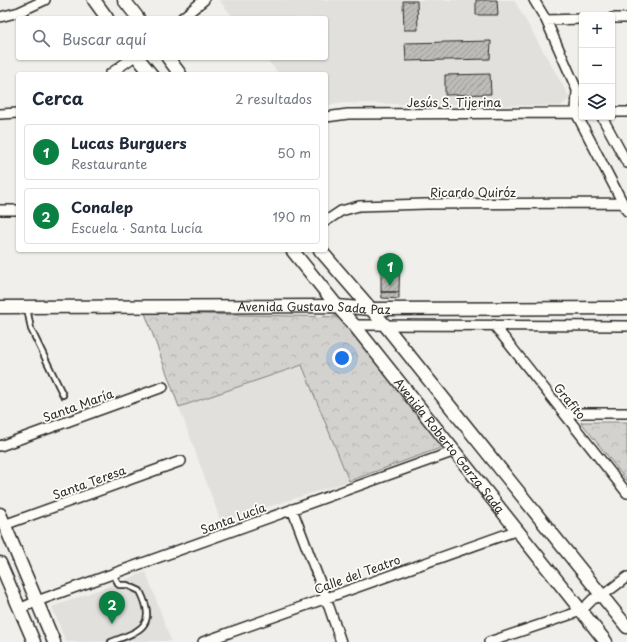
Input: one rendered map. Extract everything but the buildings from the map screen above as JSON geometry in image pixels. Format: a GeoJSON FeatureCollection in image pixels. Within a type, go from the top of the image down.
{"type":"FeatureCollection","features":[{"type":"Feature","properties":{"kind":"street"},"geometry":{"type":"LineString","coordinates":[[0,17],[18,12],[45,0]]}},
{"type":"Feature","properties":{"kind":"street"},"geometry":{"type":"LineString","coordinates":[[94,0],[106,16]]}},
{"type":"Feature","properties":{"kind":"street"},"geometry":{"type":"LineString","coordinates":[[124,0],[136,16]]}},
{"type":"Feature","properties":{"kind":"street"},"geometry":{"type":"LineString","coordinates":[[184,16],[204,0]]}},
{"type":"Feature","properties":{"kind":"street"},"geometry":{"type":"LineString","coordinates":[[534,0],[546,20],[579,90]]}},
{"type":"Feature","properties":{"kind":"street"},"geometry":{"type":"LineString","coordinates":[[615,18],[627,18]]}},
{"type":"Feature","properties":{"kind":"street"},"geometry":{"type":"LineString","coordinates":[[546,20],[579,19]]}},
{"type":"Feature","properties":{"kind":"street"},"geometry":{"type":"LineString","coordinates":[[113,72],[129,60]]}},
{"type":"Feature","properties":{"kind":"street"},"geometry":{"type":"LineString","coordinates":[[140,60],[149,72]]}},
{"type":"Feature","properties":{"kind":"street"},"geometry":{"type":"LineString","coordinates":[[170,60],[178,72]]}},
{"type":"Feature","properties":{"kind":"street"},"geometry":{"type":"LineString","coordinates":[[615,112],[627,112]]}},
{"type":"Feature","properties":{"kind":"street"},"geometry":{"type":"LineString","coordinates":[[0,114],[16,113]]}},
{"type":"Feature","properties":{"kind":"street","name":"Jesús S. Tijerina"},"geometry":{"type":"LineString","coordinates":[[328,116],[348,114],[579,113]]}},
{"type":"Feature","properties":{"kind":"street"},"geometry":{"type":"LineString","coordinates":[[582,120],[625,207]]}},
{"type":"Feature","properties":{"kind":"street"},"geometry":{"type":"LineString","coordinates":[[604,120],[627,163]]}},
{"type":"Feature","properties":{"kind":"street","name":"Ricardo Quiróz"},"geometry":{"type":"LineString","coordinates":[[328,220],[341,211],[359,206],[426,204],[625,207]]}},
{"type":"Feature","properties":{"kind":"street"},"geometry":{"type":"LineString","coordinates":[[0,210],[16,210]]}},
{"type":"Feature","properties":{"kind":"street","name":"Avenida Roberto Garza Sada"},"geometry":{"type":"LineString","coordinates":[[294,252],[456,451],[580,611],[606,642]]}},
{"type":"Feature","properties":{"kind":"street","name":"Avenida Roberto Garza Sada"},"geometry":{"type":"LineString","coordinates":[[322,252],[384,324],[627,627]]}},
{"type":"Feature","properties":{"kind":"street","name":"Avenida Gustavo Sada Paz"},"geometry":{"type":"LineString","coordinates":[[0,307],[337,306],[371,309],[627,308]]}},
{"type":"Feature","properties":{"kind":"street","name":"Avenida Gustavo Sada Paz"},"geometry":{"type":"LineString","coordinates":[[354,325],[627,326]]}},
{"type":"Feature","properties":{"kind":"street","name":"Grafito"},"geometry":{"type":"LineString","coordinates":[[494,325],[627,493]]}},
{"type":"Feature","properties":{"kind":"street","name":"Santa María"},"geometry":{"type":"LineString","coordinates":[[0,446],[163,387]]}},
{"type":"Feature","properties":{"kind":"street"},"geometry":{"type":"LineString","coordinates":[[564,413],[627,413]]}},
{"type":"Feature","properties":{"kind":"street","name":"Santa Lucía"},"geometry":{"type":"LineString","coordinates":[[19,609],[37,601],[456,451]]}},
{"type":"Feature","properties":{"kind":"street","name":"Santa Teresa"},"geometry":{"type":"LineString","coordinates":[[2,520],[181,461]]}},
{"type":"Feature","properties":{"kind":"street"},"geometry":{"type":"LineString","coordinates":[[292,509],[341,642]]}},
{"type":"Feature","properties":{"kind":"street"},"geometry":{"type":"LineString","coordinates":[[2,520],[54,642]]}},
{"type":"Feature","properties":{"kind":"street","name":"Calle del Teatro"},"geometry":{"type":"LineString","coordinates":[[204,642],[518,530]]}},
{"type":"Feature","properties":{"kind":"street"},"geometry":{"type":"LineString","coordinates":[[0,563],[34,642]]}},
{"type":"Feature","properties":{"kind":"street"},"geometry":{"type":"LineString","coordinates":[[489,642],[580,611],[593,599],[602,596],[627,577]]}},
{"type":"Feature","properties":{"kind":"lane"},"geometry":{"type":"LineString","coordinates":[[27,306],[29,322],[63,395]]}},
{"type":"Feature","properties":{"kind":"lane"},"geometry":{"type":"LineString","coordinates":[[111,642],[143,628],[147,620],[146,606],[140,591],[127,585],[119,585],[113,574]]}},
{"type":"Feature","properties":{"kind":"shaded area"},"geometry":{"type":"Polygon","coordinates":[[[514,0],[570,98],[561,106],[336,103],[328,105],[328,72],[277,72],[268,60],[328,60],[328,16],[232,16],[220,1],[514,0]]]}},
{"type":"Feature","properties":{"kind":"shaded area"},"geometry":{"type":"Polygon","coordinates":[[[302,365],[349,481],[221,522],[179,407],[302,365]]]}},
{"type":"Feature","properties":{"kind":"shaded area"},"geometry":{"type":"Polygon","coordinates":[[[146,572],[171,641],[66,642],[52,607],[146,572]]]}},
{"type":"Feature","properties":{"kind":"green space"},"geometry":{"type":"Polygon","coordinates":[[[145,313],[342,317],[443,447],[349,481],[302,365],[179,407],[145,313]]]}},
{"type":"Feature","properties":{"kind":"green space"},"geometry":{"type":"Polygon","coordinates":[[[581,422],[627,422],[627,481],[581,422]]]}},
{"type":"Feature","properties":{"kind":"place","name":"Lucas Burguers"},"geometry":{"type":"Point","coordinates":[390,286]}},
{"type":"Feature","properties":{"kind":"place","name":"Conalep"},"geometry":{"type":"Point","coordinates":[112,624]}}]}
